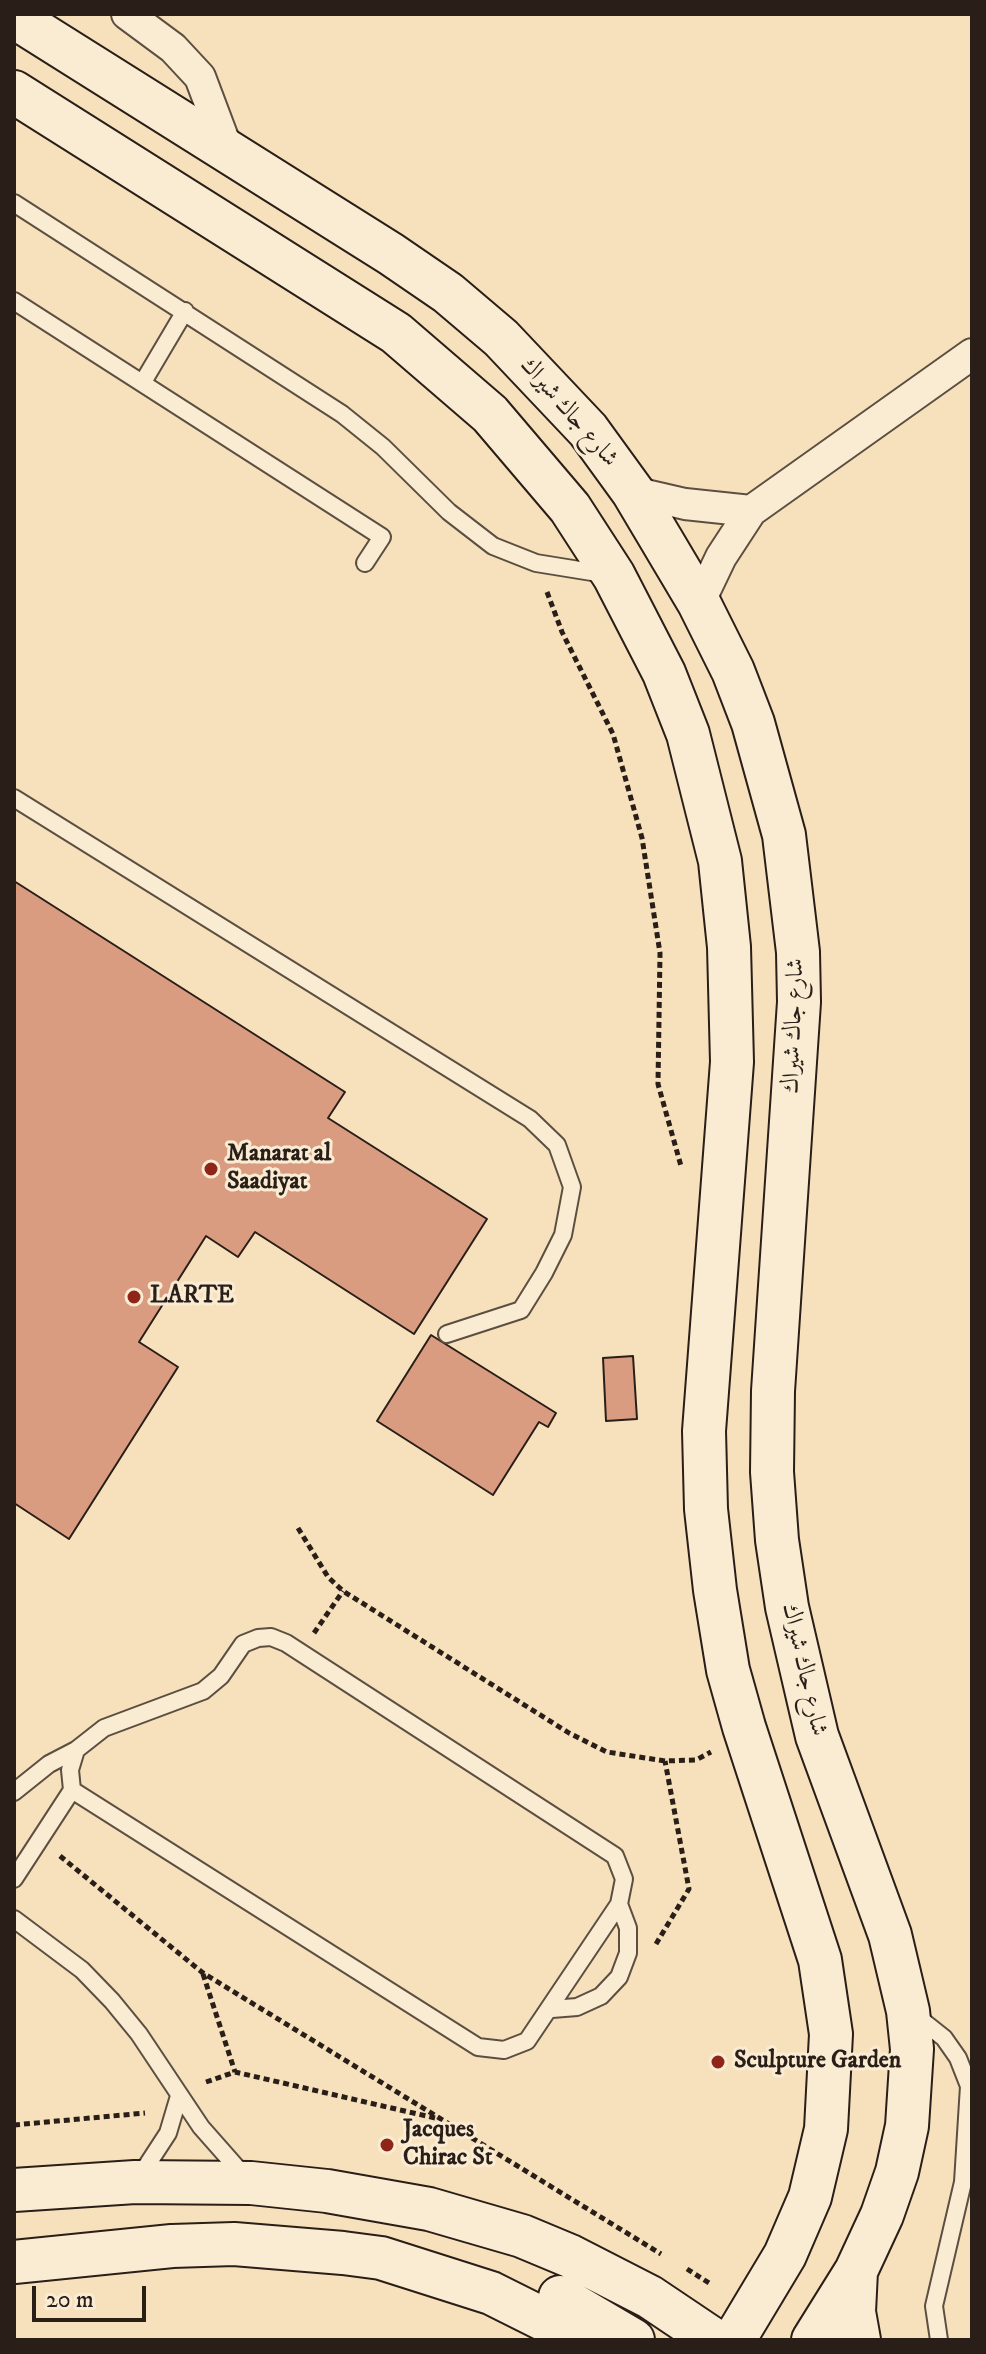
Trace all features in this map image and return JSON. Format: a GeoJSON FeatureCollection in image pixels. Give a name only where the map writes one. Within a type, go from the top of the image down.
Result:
{"type":"FeatureCollection","features":[{"type":"Feature","properties":{"kind":"street"},"geometry":{"type":"LineString","coordinates":[[127,14],[173,48],[200,77],[229,154]]}},
{"type":"Feature","properties":{"kind":"street","name":"شارع جاك شيراك"},"geometry":{"type":"LineString","coordinates":[[14,17],[391,254],[491,329],[569,408],[633,492],[699,603],[733,671],[753,723],[784,835],[793,893],[799,1002],[773,1391],[772,1472],[787,1607],[817,1736],[890,1935],[908,2011],[911,2087],[897,2172],[882,2215],[856,2271],[813,2340]]}},
{"type":"Feature","properties":{"kind":"street"},"geometry":{"type":"LineString","coordinates":[[14,92],[396,333],[445,372],[532,460],[570,508],[614,576],[664,673],[688,734],[720,861],[729,947],[732,1062],[708,1353],[706,1509],[728,1670],[820,1960],[831,2034],[826,2129],[797,2230],[734,2340]]}},
{"type":"Feature","properties":{"kind":"street"},"geometry":{"type":"LineString","coordinates":[[699,603],[721,557],[751,511],[972,354]]}},
{"type":"Feature","properties":{"kind":"street"},"geometry":{"type":"LineString","coordinates":[[633,492],[685,504],[751,511]]}},
{"type":"Feature","properties":{"kind":"street"},"geometry":{"type":"LineString","coordinates":[[764,2340],[803,2275],[825,2227],[852,2137],[857,2096],[858,2028],[851,1980],[833,1941],[805,1908]]}},
{"type":"Feature","properties":{"kind":"street"},"geometry":{"type":"LineString","coordinates":[[14,2190],[135,2182],[251,2183],[385,2200],[522,2236],[617,2279],[714,2340]]}},
{"type":"Feature","properties":{"kind":"street"},"geometry":{"type":"LineString","coordinates":[[14,2262],[172,2246],[234,2244],[381,2258],[491,2293],[585,2340]]}},
{"type":"Feature","properties":{"kind":"street"},"geometry":{"type":"LineString","coordinates":[[381,2258],[427,2250],[472,2258],[537,2285],[633,2340]]}},
{"type":"Feature","properties":{"kind":"street"},"geometry":{"type":"LineString","coordinates":[[856,2271],[854,2312],[859,2340]]}},
{"type":"Feature","properties":{"kind":"lane"},"geometry":{"type":"LineString","coordinates":[[14,203],[342,414],[383,447],[449,512],[493,546],[536,563],[614,576]]}},
{"type":"Feature","properties":{"kind":"lane"},"geometry":{"type":"LineString","coordinates":[[14,301],[382,537],[365,563]]}},
{"type":"Feature","properties":{"kind":"lane"},"geometry":{"type":"LineString","coordinates":[[143,382],[185,311]]}},
{"type":"Feature","properties":{"kind":"lane"},"geometry":{"type":"LineString","coordinates":[[14,798],[530,1119],[557,1145],[572,1187],[563,1235],[544,1273],[521,1310],[447,1334]]}},
{"type":"Feature","properties":{"kind":"lane"},"geometry":{"type":"LineString","coordinates":[[14,1792],[49,1764],[76,1750],[104,1728],[203,1691],[221,1676],[243,1644],[271,1637],[300,1652],[605,1847],[622,1867],[624,1879],[619,1904],[552,2009],[527,2041],[504,2050],[478,2047],[72,1790]]}},
{"type":"Feature","properties":{"kind":"lane"},"geometry":{"type":"LineString","coordinates":[[14,1879],[72,1790],[70,1770],[76,1750]]}},
{"type":"Feature","properties":{"kind":"lane"},"geometry":{"type":"LineString","coordinates":[[552,2009],[577,2007],[601,1996],[619,1977],[628,1953],[628,1928],[619,1904]]}},
{"type":"Feature","properties":{"kind":"lane"},"geometry":{"type":"LineString","coordinates":[[14,1919],[82,1970],[112,2001],[139,2034],[179,2096],[251,2183]]}},
{"type":"Feature","properties":{"kind":"lane"},"geometry":{"type":"LineString","coordinates":[[908,2011],[944,2038],[969,2086],[963,2182],[934,2306],[939,2340]]}},
{"type":"Feature","properties":{"kind":"lane"},"geometry":{"type":"LineString","coordinates":[[135,2182],[159,2151],[179,2096]]}},
{"type":"Feature","properties":{"kind":"path"},"geometry":{"type":"LineString","coordinates":[[298,1528],[328,1577],[343,1591],[569,1733],[607,1752],[665,1761],[696,1760],[720,1747]]}},
{"type":"Feature","properties":{"kind":"path"},"geometry":{"type":"LineString","coordinates":[[300,1652],[343,1591]]}},
{"type":"Feature","properties":{"kind":"path"},"geometry":{"type":"LineString","coordinates":[[39,1839],[203,1973],[669,2258]]}},
{"type":"Feature","properties":{"kind":"path"},"geometry":{"type":"LineString","coordinates":[[203,1973],[235,2072]]}},
{"type":"Feature","properties":{"kind":"path"},"geometry":{"type":"LineString","coordinates":[[206,2082],[235,2072],[440,2120]]}},
{"type":"Feature","properties":{"kind":"path"},"geometry":{"type":"LineString","coordinates":[[14,2125],[136,2116],[157,2109]]}},
{"type":"Feature","properties":{"kind":"path"},"geometry":{"type":"LineString","coordinates":[[682,2266],[709,2283]]}},
{"type":"Feature","properties":{"kind":"building","name":"Manarat al Saadiyat"},"geometry":{"type":"Polygon","coordinates":[[[14,881],[345,1092],[328,1118],[487,1219],[414,1334],[255,1232],[238,1257],[206,1236],[139,1342],[178,1367],[69,1539],[14,1503],[14,881]]]}},
{"type":"Feature","properties":{"kind":"building"},"geometry":{"type":"Polygon","coordinates":[[[431,1335],[556,1413],[548,1427],[539,1422],[493,1495],[377,1421],[431,1335]]]}},
{"type":"Feature","properties":{"kind":"building"},"geometry":{"type":"Polygon","coordinates":[[[633,1356],[637,1419],[606,1421],[603,1358],[633,1356]]]}},
{"type":"Feature","properties":{"kind":"place","name":"Manarat al Saadiyat"},"geometry":{"type":"Point","coordinates":[211,1169]}},
{"type":"Feature","properties":{"kind":"place","name":"LARTE"},"geometry":{"type":"Point","coordinates":[134,1297]}},
{"type":"Feature","properties":{"kind":"place","name":"Sculpture Garden"},"geometry":{"type":"Point","coordinates":[718,2062]}},
{"type":"Feature","properties":{"kind":"place","name":"Jacques Chirac St"},"geometry":{"type":"Point","coordinates":[387,2145]}}]}
